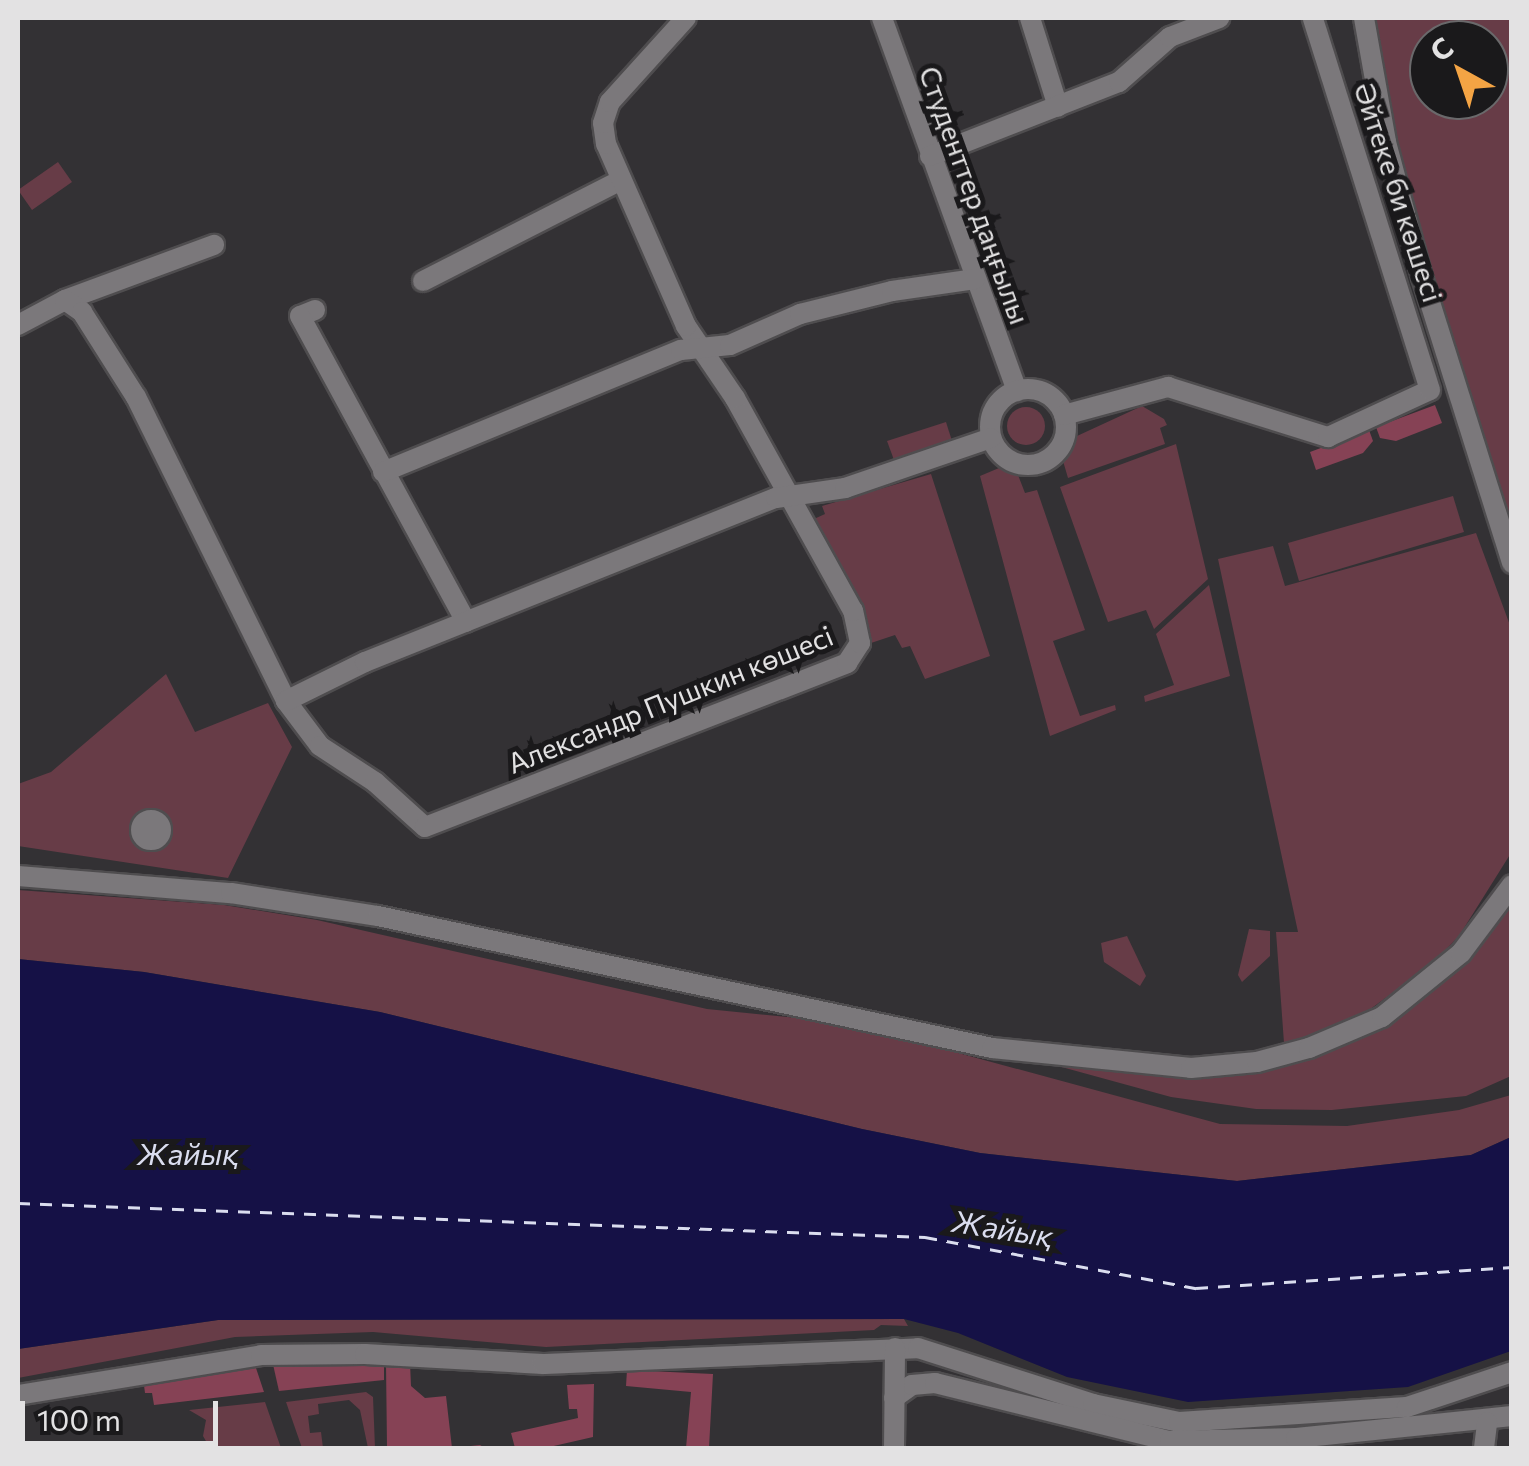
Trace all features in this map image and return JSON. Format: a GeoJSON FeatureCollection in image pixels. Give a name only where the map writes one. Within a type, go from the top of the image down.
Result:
{"type":"FeatureCollection","features":[{"type":"Feature","properties":{"kind":"street"},"geometry":{"type":"LineString","coordinates":[[686,18],[610,102],[603,124],[621,180],[698,347],[735,398],[788,498]]}},
{"type":"Feature","properties":{"kind":"street","name":"Студенттер даңғылы"},"geometry":{"type":"LineString","coordinates":[[882,18],[1017,391]]}},
{"type":"Feature","properties":{"kind":"street"},"geometry":{"type":"LineString","coordinates":[[1030,18],[1058,106]]}},
{"type":"Feature","properties":{"kind":"street"},"geometry":{"type":"LineString","coordinates":[[930,156],[1120,82],[1170,37],[1219,18]]}},
{"type":"Feature","properties":{"kind":"street","name":"Әйтеке би көшесі"},"geometry":{"type":"LineString","coordinates":[[1064,415],[1168,387],[1328,438],[1425,396],[1432,383],[1314,18]]}},
{"type":"Feature","properties":{"kind":"street"},"geometry":{"type":"LineString","coordinates":[[1364,18],[1386,142],[1416,258],[1512,563]]}},
{"type":"Feature","properties":{"kind":"street"},"geometry":{"type":"LineString","coordinates":[[424,281],[621,180]]}},
{"type":"Feature","properties":{"kind":"street"},"geometry":{"type":"LineString","coordinates":[[18,325],[65,300],[214,245]]}},
{"type":"Feature","properties":{"kind":"street"},"geometry":{"type":"LineString","coordinates":[[384,472],[666,355],[730,345],[800,314],[892,291],[975,279]]}},
{"type":"Feature","properties":{"kind":"street"},"geometry":{"type":"LineString","coordinates":[[65,300],[82,312],[136,397],[286,701],[366,662],[788,498],[845,488],[992,438]]}},
{"type":"Feature","properties":{"kind":"street"},"geometry":{"type":"LineString","coordinates":[[315,310],[300,316],[466,622]]}},
{"type":"Feature","properties":{"kind":"street"},"geometry":{"type":"LineString","coordinates":[[1017,391],[1045,393],[1064,415],[1064,441],[1048,460],[1035,464],[1010,461],[992,438],[991,418],[997,406],[1017,391]]}},
{"type":"Feature","properties":{"kind":"street","name":"Александр Пушкин көшесі"},"geometry":{"type":"LineString","coordinates":[[286,701],[320,746],[375,782],[400,810],[425,827],[846,663],[860,643],[860,627],[788,498]]}},
{"type":"Feature","properties":{"kind":"street"},"geometry":{"type":"LineString","coordinates":[[18,876],[231,893],[378,916],[992,1048],[1191,1068],[1257,1062],[1309,1048],[1382,1017],[1461,953],[1512,885]]}},
{"type":"Feature","properties":{"kind":"street"},"geometry":{"type":"LineString","coordinates":[[894,1448],[895,1348]]}},
{"type":"Feature","properties":{"kind":"street"},"geometry":{"type":"LineString","coordinates":[[18,1395],[261,1356],[365,1354],[543,1364],[918,1348],[1093,1404],[1179,1422],[1407,1407],[1512,1372]]}},
{"type":"Feature","properties":{"kind":"street"},"geometry":{"type":"LineString","coordinates":[[894,1398],[912,1385],[936,1382],[1170,1441],[1296,1438],[1487,1422],[1512,1416]]}},
{"type":"Feature","properties":{"kind":"street"},"geometry":{"type":"LineString","coordinates":[[1484,1448],[1487,1422]]}},
{"type":"Feature","properties":{"kind":"shaded area"},"geometry":{"type":"Polygon","coordinates":[[[1364,18],[1511,18],[1511,563],[1451,377],[1364,18]]]}},
{"type":"Feature","properties":{"kind":"shaded area"},"geometry":{"type":"Polygon","coordinates":[[[58,162],[72,182],[32,210],[18,190],[58,162]]]}},
{"type":"Feature","properties":{"kind":"shaded area"},"geometry":{"type":"Polygon","coordinates":[[[1435,405],[1442,423],[1396,441],[1380,438],[1376,427],[1435,405]]]}},
{"type":"Feature","properties":{"kind":"shaded area"},"geometry":{"type":"Polygon","coordinates":[[[1142,406],[1164,419],[1167,425],[1160,428],[1165,444],[1068,478],[1063,461],[1077,436],[1142,406]]]}},
{"type":"Feature","properties":{"kind":"shaded area"},"geometry":{"type":"Polygon","coordinates":[[[1026,407],[1040,412],[1045,426],[1040,440],[1026,445],[1012,440],[1007,426],[1012,412],[1026,407]]]}},
{"type":"Feature","properties":{"kind":"shaded area"},"geometry":{"type":"Polygon","coordinates":[[[946,422],[952,441],[894,460],[887,441],[946,422]]]}},
{"type":"Feature","properties":{"kind":"shaded area"},"geometry":{"type":"Polygon","coordinates":[[[1369,430],[1373,441],[1363,453],[1316,470],[1310,452],[1369,430]]]}},
{"type":"Feature","properties":{"kind":"shaded area"},"geometry":{"type":"Polygon","coordinates":[[[1176,444],[1208,579],[1154,629],[1146,610],[1108,622],[1060,487],[1176,444]]]}},
{"type":"Feature","properties":{"kind":"shaded area"},"geometry":{"type":"Polygon","coordinates":[[[999,468],[1018,475],[1025,493],[1037,490],[1085,630],[1053,641],[1080,716],[1115,705],[1116,710],[1050,736],[980,476],[999,468]]]}},
{"type":"Feature","properties":{"kind":"shaded area"},"geometry":{"type":"Polygon","coordinates":[[[931,474],[990,656],[925,679],[910,646],[902,648],[895,635],[871,643],[814,519],[825,514],[822,506],[931,474]]]}},
{"type":"Feature","properties":{"kind":"shaded area"},"geometry":{"type":"Polygon","coordinates":[[[1453,496],[1464,532],[1299,581],[1288,543],[1453,496]]]}},
{"type":"Feature","properties":{"kind":"shaded area"},"geometry":{"type":"Polygon","coordinates":[[[1476,533],[1511,628],[1511,853],[1459,936],[1432,964],[1365,1013],[1326,1034],[1284,1043],[1276,932],[1298,932],[1218,559],[1273,546],[1285,586],[1476,533]]]}},
{"type":"Feature","properties":{"kind":"shaded area"},"geometry":{"type":"Polygon","coordinates":[[[1209,585],[1230,676],[1145,702],[1144,696],[1174,685],[1156,634],[1209,585]]]}},
{"type":"Feature","properties":{"kind":"shaded area"},"geometry":{"type":"Polygon","coordinates":[[[166,674],[195,732],[268,703],[292,747],[228,878],[18,846],[18,784],[51,772],[166,674]]]}},
{"type":"Feature","properties":{"kind":"shaded area"},"geometry":{"type":"Polygon","coordinates":[[[1511,885],[1511,1076],[1466,1096],[1332,1110],[1256,1109],[1171,1097],[992,1048],[1257,1062],[1415,993],[1511,885]]]}},
{"type":"Feature","properties":{"kind":"shaded area"},"geometry":{"type":"Polygon","coordinates":[[[18,890],[224,905],[317,920],[707,1009],[848,1023],[1220,1124],[1347,1126],[1459,1110],[1511,1095],[1511,1137],[1471,1155],[1237,1181],[980,1153],[862,1129],[380,1012],[144,972],[18,959],[18,890]]]}},
{"type":"Feature","properties":{"kind":"shaded area"},"geometry":{"type":"Polygon","coordinates":[[[1249,929],[1270,931],[1270,956],[1242,982],[1238,975],[1249,929]]]}},
{"type":"Feature","properties":{"kind":"shaded area"},"geometry":{"type":"Polygon","coordinates":[[[1127,936],[1146,976],[1140,986],[1104,962],[1101,943],[1127,936]]]}},
{"type":"Feature","properties":{"kind":"shaded area"},"geometry":{"type":"Polygon","coordinates":[[[904,1319],[908,1326],[881,1325],[874,1330],[546,1347],[373,1332],[235,1337],[18,1378],[18,1349],[218,1320],[904,1319]]]}},
{"type":"Feature","properties":{"kind":"shaded area"},"geometry":{"type":"Polygon","coordinates":[[[384,1359],[384,1380],[279,1391],[272,1360],[384,1359]]]}},
{"type":"Feature","properties":{"kind":"shaded area"},"geometry":{"type":"Polygon","coordinates":[[[254,1362],[264,1392],[154,1405],[152,1393],[145,1393],[143,1378],[254,1362]]]}},
{"type":"Feature","properties":{"kind":"shaded area"},"geometry":{"type":"Polygon","coordinates":[[[410,1363],[411,1386],[425,1398],[446,1396],[452,1448],[387,1448],[386,1364],[410,1363]]]}},
{"type":"Feature","properties":{"kind":"shaded area"},"geometry":{"type":"Polygon","coordinates":[[[627,1370],[713,1374],[709,1448],[686,1448],[691,1392],[626,1386],[627,1370]]]}},
{"type":"Feature","properties":{"kind":"shaded area"},"geometry":{"type":"Polygon","coordinates":[[[594,1384],[593,1437],[545,1448],[515,1448],[511,1433],[578,1418],[577,1409],[569,1409],[567,1385],[594,1384]]]}},
{"type":"Feature","properties":{"kind":"shaded area"},"geometry":{"type":"Polygon","coordinates":[[[366,1392],[373,1397],[375,1448],[368,1448],[360,1410],[349,1400],[318,1404],[319,1414],[308,1416],[310,1433],[321,1432],[323,1448],[302,1448],[286,1402],[366,1392]]]}},
{"type":"Feature","properties":{"kind":"shaded area"},"geometry":{"type":"Polygon","coordinates":[[[265,1402],[281,1448],[210,1448],[203,1436],[206,1420],[189,1410],[265,1402]]]}},
{"type":"Feature","properties":{"kind":"water","name":"Жайық"},"geometry":{"type":"Polygon","coordinates":[[[18,959],[144,972],[380,1012],[862,1129],[980,1153],[1237,1181],[1471,1155],[1511,1137],[1511,1351],[1408,1387],[1188,1402],[1067,1377],[958,1333],[904,1319],[218,1320],[18,1349],[18,959]]]}},
{"type":"Feature","properties":{"kind":"ferry route"},"geometry":{"type":"LineString","coordinates":[[18,1203],[925,1237],[1196,1288],[1512,1267]]}}]}
